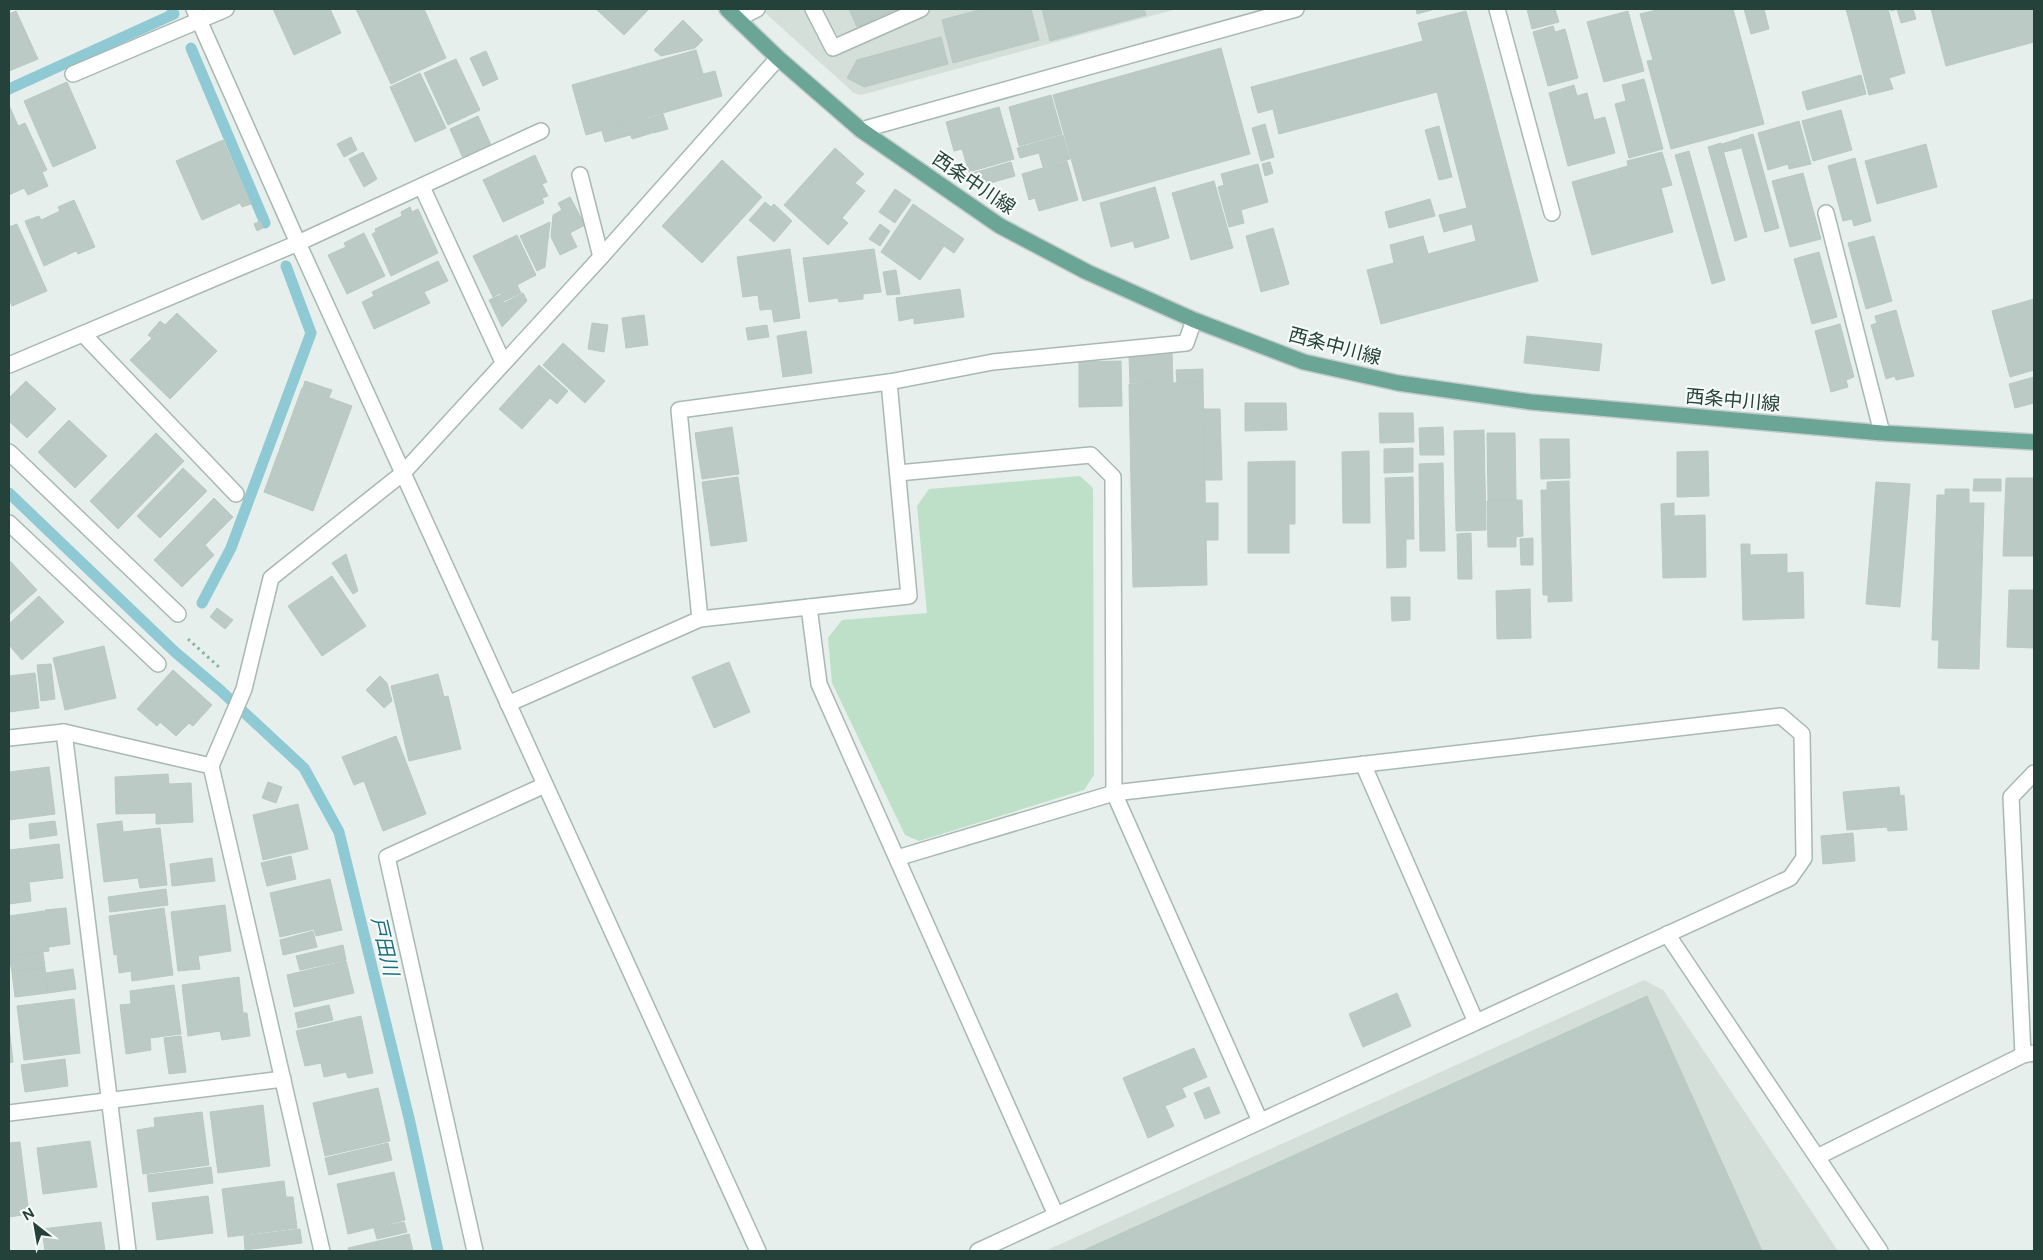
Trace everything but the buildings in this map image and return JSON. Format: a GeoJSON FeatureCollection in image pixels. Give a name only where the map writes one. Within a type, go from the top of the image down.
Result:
{"type":"FeatureCollection","features":[{"type":"Feature","properties":{"kind":"main road","name":"西条中川線"},"geometry":{"type":"LineString","coordinates":[[732,14],[778,58],[861,130],[1000,226],[1087,272],[1194,320],[1304,362],[1398,383],[1531,402],[1882,433],[2034,442]]}},
{"type":"Feature","properties":{"kind":"street"},"geometry":{"type":"LineString","coordinates":[[72,74],[196,15],[226,9]]}},
{"type":"Feature","properties":{"kind":"street"},"geometry":{"type":"LineString","coordinates":[[732,14],[756,9]]}},
{"type":"Feature","properties":{"kind":"street"},"geometry":{"type":"LineString","coordinates":[[813,9],[833,48],[921,9]]}},
{"type":"Feature","properties":{"kind":"street"},"geometry":{"type":"LineString","coordinates":[[861,130],[1296,9]]}},
{"type":"Feature","properties":{"kind":"street"},"geometry":{"type":"LineString","coordinates":[[1497,9],[1552,212]]}},
{"type":"Feature","properties":{"kind":"street"},"geometry":{"type":"LineString","coordinates":[[196,15],[298,243],[758,1251]]}},
{"type":"Feature","properties":{"kind":"street"},"geometry":{"type":"LineString","coordinates":[[322,1251],[211,766],[244,689],[271,578],[403,473],[503,362],[601,258],[778,58]]}},
{"type":"Feature","properties":{"kind":"street"},"geometry":{"type":"LineString","coordinates":[[9,365],[298,243],[542,132]]}},
{"type":"Feature","properties":{"kind":"street"},"geometry":{"type":"LineString","coordinates":[[580,176],[601,258]]}},
{"type":"Feature","properties":{"kind":"street"},"geometry":{"type":"LineString","coordinates":[[422,187],[503,362]]}},
{"type":"Feature","properties":{"kind":"street"},"geometry":{"type":"LineString","coordinates":[[1826,213],[1882,433]]}},
{"type":"Feature","properties":{"kind":"street"},"geometry":{"type":"LineString","coordinates":[[700,618],[680,410],[889,382],[993,362],[1186,343],[1194,320]]}},
{"type":"Feature","properties":{"kind":"street"},"geometry":{"type":"LineString","coordinates":[[83,334],[236,494]]}},
{"type":"Feature","properties":{"kind":"street"},"geometry":{"type":"LineString","coordinates":[[508,704],[700,618],[909,596],[889,382]]}},
{"type":"Feature","properties":{"kind":"street"},"geometry":{"type":"LineString","coordinates":[[9,452],[178,614]]}},
{"type":"Feature","properties":{"kind":"street"},"geometry":{"type":"LineString","coordinates":[[898,473],[1091,456],[1113,477],[1114,793],[1260,1121]]}},
{"type":"Feature","properties":{"kind":"street"},"geometry":{"type":"LineString","coordinates":[[9,523],[158,664]]}},
{"type":"Feature","properties":{"kind":"street"},"geometry":{"type":"LineString","coordinates":[[809,607],[819,684],[1056,1215]]}},
{"type":"Feature","properties":{"kind":"street"},"geometry":{"type":"LineString","coordinates":[[897,858],[1114,793],[1781,716],[1802,734],[1804,858],[1790,878],[978,1251]]}},
{"type":"Feature","properties":{"kind":"street"},"geometry":{"type":"LineString","coordinates":[[9,738],[64,732],[211,766]]}},
{"type":"Feature","properties":{"kind":"street"},"geometry":{"type":"LineString","coordinates":[[64,732],[128,1251]]}},
{"type":"Feature","properties":{"kind":"street"},"geometry":{"type":"LineString","coordinates":[[1363,764],[1476,1022]]}},
{"type":"Feature","properties":{"kind":"street"},"geometry":{"type":"LineString","coordinates":[[1817,1157],[2029,1054],[2011,796],[2034,773]]}},
{"type":"Feature","properties":{"kind":"street"},"geometry":{"type":"LineString","coordinates":[[475,1251],[386,857],[545,786]]}},
{"type":"Feature","properties":{"kind":"street"},"geometry":{"type":"LineString","coordinates":[[1667,934],[1880,1251]]}},
{"type":"Feature","properties":{"kind":"street"},"geometry":{"type":"LineString","coordinates":[[9,1113],[283,1079]]}},
{"type":"Feature","properties":{"kind":"path"},"geometry":{"type":"LineString","coordinates":[[178,614],[182,633],[244,689]]}},
{"type":"Feature","properties":{"kind":"shaded area"},"geometry":{"type":"Polygon","coordinates":[[[761,9],[1177,9],[861,95],[854,93],[761,9]]]}},
{"type":"Feature","properties":{"kind":"shaded area"},"geometry":{"type":"Polygon","coordinates":[[[1644,980],[1663,990],[1838,1251],[1045,1251],[1644,980]]]}},
{"type":"Feature","properties":{"kind":"green space"},"geometry":{"type":"Polygon","coordinates":[[[1080,476],[1093,488],[1094,775],[1084,790],[919,841],[905,835],[832,683],[828,638],[842,620],[927,613],[917,506],[929,489],[1080,476]]]}},
{"type":"Feature","properties":{"kind":"waterway"},"geometry":{"type":"LineString","coordinates":[[9,89],[174,14],[172,9]]}},
{"type":"Feature","properties":{"kind":"waterway"},"geometry":{"type":"LineString","coordinates":[[191,48],[265,223]]}},
{"type":"Feature","properties":{"kind":"waterway"},"geometry":{"type":"LineString","coordinates":[[202,603],[231,548],[311,333],[286,266]]}},
{"type":"Feature","properties":{"kind":"waterway","name":"戸田川"},"geometry":{"type":"LineString","coordinates":[[9,493],[175,652],[220,690],[304,768],[339,832],[409,1118],[438,1251]]}}]}
